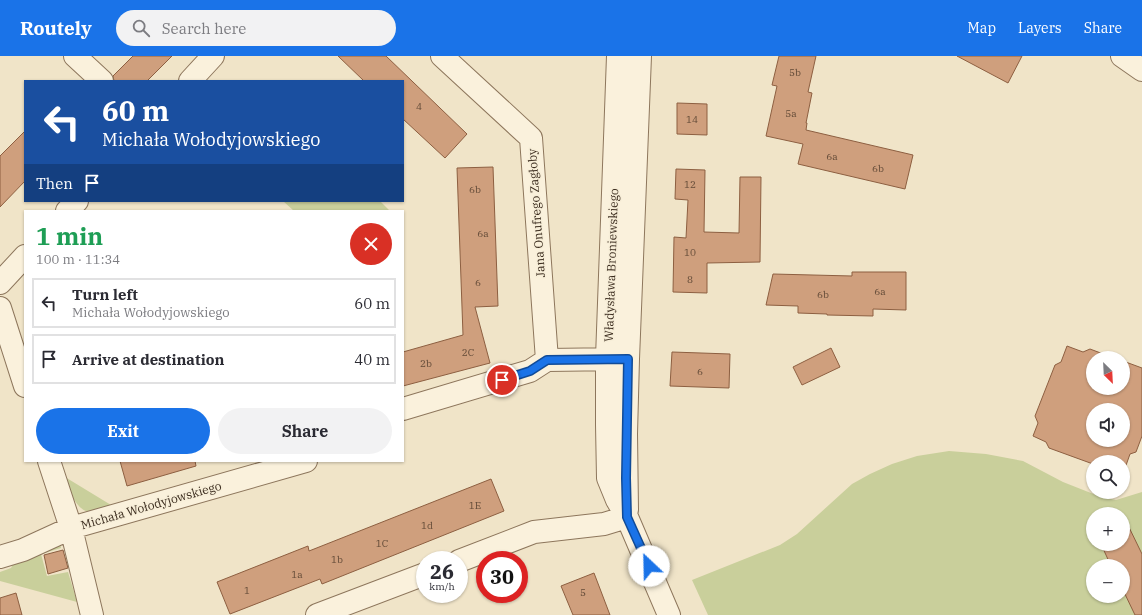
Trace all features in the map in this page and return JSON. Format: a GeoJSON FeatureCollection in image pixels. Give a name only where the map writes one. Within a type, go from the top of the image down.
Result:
{"type":"FeatureCollection","features":[{"type":"Feature","properties":{"kind":"street"},"geometry":{"type":"LineString","coordinates":[[75,56],[101,80]]}},
{"type":"Feature","properties":{"kind":"street"},"geometry":{"type":"LineString","coordinates":[[191,80],[213,56]]}},
{"type":"Feature","properties":{"kind":"street","name":"Jana Onufrego Zagłoby"},"geometry":{"type":"LineString","coordinates":[[442,56],[530,138],[547,360]]}},
{"type":"Feature","properties":{"kind":"street","name":"Władysława Broniewskiego"},"geometry":{"type":"LineString","coordinates":[[618,56],[618,359],[626,471],[627,517],[668,615]]}},
{"type":"Feature","properties":{"kind":"street","name":"Władysława Broniewskiego"},"geometry":{"type":"LineString","coordinates":[[618,359],[640,56]]}},
{"type":"Feature","properties":{"kind":"street"},"geometry":{"type":"LineString","coordinates":[[1122,56],[1142,70]]}},
{"type":"Feature","properties":{"kind":"street"},"geometry":{"type":"LineString","coordinates":[[69,210],[76,202]]}},
{"type":"Feature","properties":{"kind":"street"},"geometry":{"type":"LineString","coordinates":[[0,283],[24,257]]}},
{"type":"Feature","properties":{"kind":"street"},"geometry":{"type":"LineString","coordinates":[[0,308],[24,383]]}},
{"type":"Feature","properties":{"kind":"street"},"geometry":{"type":"LineString","coordinates":[[404,409],[530,371],[547,360],[618,359]]}},
{"type":"Feature","properties":{"kind":"street"},"geometry":{"type":"LineString","coordinates":[[49,462],[71,528],[92,615]]}},
{"type":"Feature","properties":{"kind":"street","name":"Michała Wołodyjowskiego"},"geometry":{"type":"LineString","coordinates":[[0,557],[23,550],[71,528],[302,462]]}},
{"type":"Feature","properties":{"kind":"street"},"geometry":{"type":"LineString","coordinates":[[468,558],[534,532],[604,524],[627,517]]}},
{"type":"Feature","properties":{"kind":"street"},"geometry":{"type":"LineString","coordinates":[[317,615],[416,577]]}},
{"type":"Feature","properties":{"kind":"green space"},"geometry":{"type":"Polygon","coordinates":[[[284,202],[381,202],[389,210],[293,210],[284,202]]]}},
{"type":"Feature","properties":{"kind":"green space"},"geometry":{"type":"Polygon","coordinates":[[[949,451],[986,454],[1023,461],[1063,482],[1086,491],[1086,499],[1130,499],[1130,496],[1142,492],[1142,615],[708,615],[692,580],[780,545],[797,534],[852,484],[892,464],[917,456],[949,451]]]}},
{"type":"Feature","properties":{"kind":"green space"},"geometry":{"type":"Polygon","coordinates":[[[65,477],[111,505],[95,512],[87,512],[82,509],[74,500],[68,488],[65,477]]]}},
{"type":"Feature","properties":{"kind":"green space"},"geometry":{"type":"Polygon","coordinates":[[[60,543],[61,548],[41,554],[47,576],[68,572],[77,602],[0,581],[0,572],[11,568],[13,564],[60,543]]]}},
{"type":"Feature","properties":{"kind":"building"},"geometry":{"type":"Polygon","coordinates":[[[133,56],[172,56],[148,80],[114,80],[113,76],[133,56]]]}},
{"type":"Feature","properties":{"kind":"building"},"geometry":{"type":"Polygon","coordinates":[[[338,56],[386,56],[467,134],[445,158],[404,120],[404,80],[363,80],[338,56]]]}},
{"type":"Feature","properties":{"kind":"building"},"geometry":{"type":"Polygon","coordinates":[[[779,56],[816,56],[808,92],[812,93],[806,130],[913,155],[905,189],[798,164],[803,144],[766,136],[777,86],[772,85],[779,56]]]}},
{"type":"Feature","properties":{"kind":"building"},"geometry":{"type":"Polygon","coordinates":[[[957,56],[1022,56],[1008,83],[957,56]]]}},
{"type":"Feature","properties":{"kind":"building"},"geometry":{"type":"Polygon","coordinates":[[[677,103],[707,104],[707,135],[677,134],[677,103]]]}},
{"type":"Feature","properties":{"kind":"building"},"geometry":{"type":"Polygon","coordinates":[[[24,132],[24,182],[0,207],[0,156],[24,132]]]}},
{"type":"Feature","properties":{"kind":"building"},"geometry":{"type":"Polygon","coordinates":[[[493,167],[498,306],[475,307],[490,363],[404,386],[404,352],[463,335],[457,168],[493,167]]]}},
{"type":"Feature","properties":{"kind":"building"},"geometry":{"type":"Polygon","coordinates":[[[676,169],[705,170],[704,232],[739,233],[740,177],[761,177],[760,262],[707,263],[707,293],[673,292],[674,237],[686,238],[688,200],[675,199],[676,169]]]}},
{"type":"Feature","properties":{"kind":"building"},"geometry":{"type":"Polygon","coordinates":[[[852,272],[906,272],[906,310],[873,309],[873,316],[827,315],[798,313],[798,306],[766,305],[773,274],[852,276],[852,272]]]}},
{"type":"Feature","properties":{"kind":"building"},"geometry":{"type":"Polygon","coordinates":[[[1067,346],[1083,352],[1090,349],[1095,351],[1086,351],[1086,395],[1130,395],[1130,364],[1142,368],[1142,436],[1136,452],[1130,455],[1086,455],[1086,461],[1049,448],[1046,442],[1033,436],[1038,423],[1035,416],[1055,365],[1061,362],[1067,346]]]}},
{"type":"Feature","properties":{"kind":"building"},"geometry":{"type":"Polygon","coordinates":[[[831,348],[840,367],[802,385],[793,367],[831,348]]]}},
{"type":"Feature","properties":{"kind":"building"},"geometry":{"type":"Polygon","coordinates":[[[672,352],[730,354],[729,388],[670,386],[672,352]]]}},
{"type":"Feature","properties":{"kind":"building"},"geometry":{"type":"Polygon","coordinates":[[[120,462],[195,462],[196,466],[127,486],[120,462]]]}},
{"type":"Feature","properties":{"kind":"building"},"geometry":{"type":"Polygon","coordinates":[[[491,479],[504,511],[322,584],[320,579],[230,614],[217,582],[308,546],[309,551],[491,479]]]}},
{"type":"Feature","properties":{"kind":"building"},"geometry":{"type":"Polygon","coordinates":[[[1130,529],[1142,554],[1142,615],[1135,615],[1129,603],[1130,559],[1108,559],[1104,551],[1130,551],[1130,529]]]}},
{"type":"Feature","properties":{"kind":"building"},"geometry":{"type":"Polygon","coordinates":[[[63,550],[68,568],[48,574],[44,555],[63,550]]]}},
{"type":"Feature","properties":{"kind":"building"},"geometry":{"type":"Polygon","coordinates":[[[594,573],[610,615],[573,615],[561,586],[594,573]]]}},
{"type":"Feature","properties":{"kind":"building"},"geometry":{"type":"Polygon","coordinates":[[[16,593],[22,615],[0,615],[0,598],[16,593]]]}},
{"type":"Feature","properties":{"kind":"route"},"geometry":{"type":"LineString","coordinates":[[502,380],[530,371],[547,360],[607,358],[628,359],[626,434],[627,517],[649,566]]}}]}
